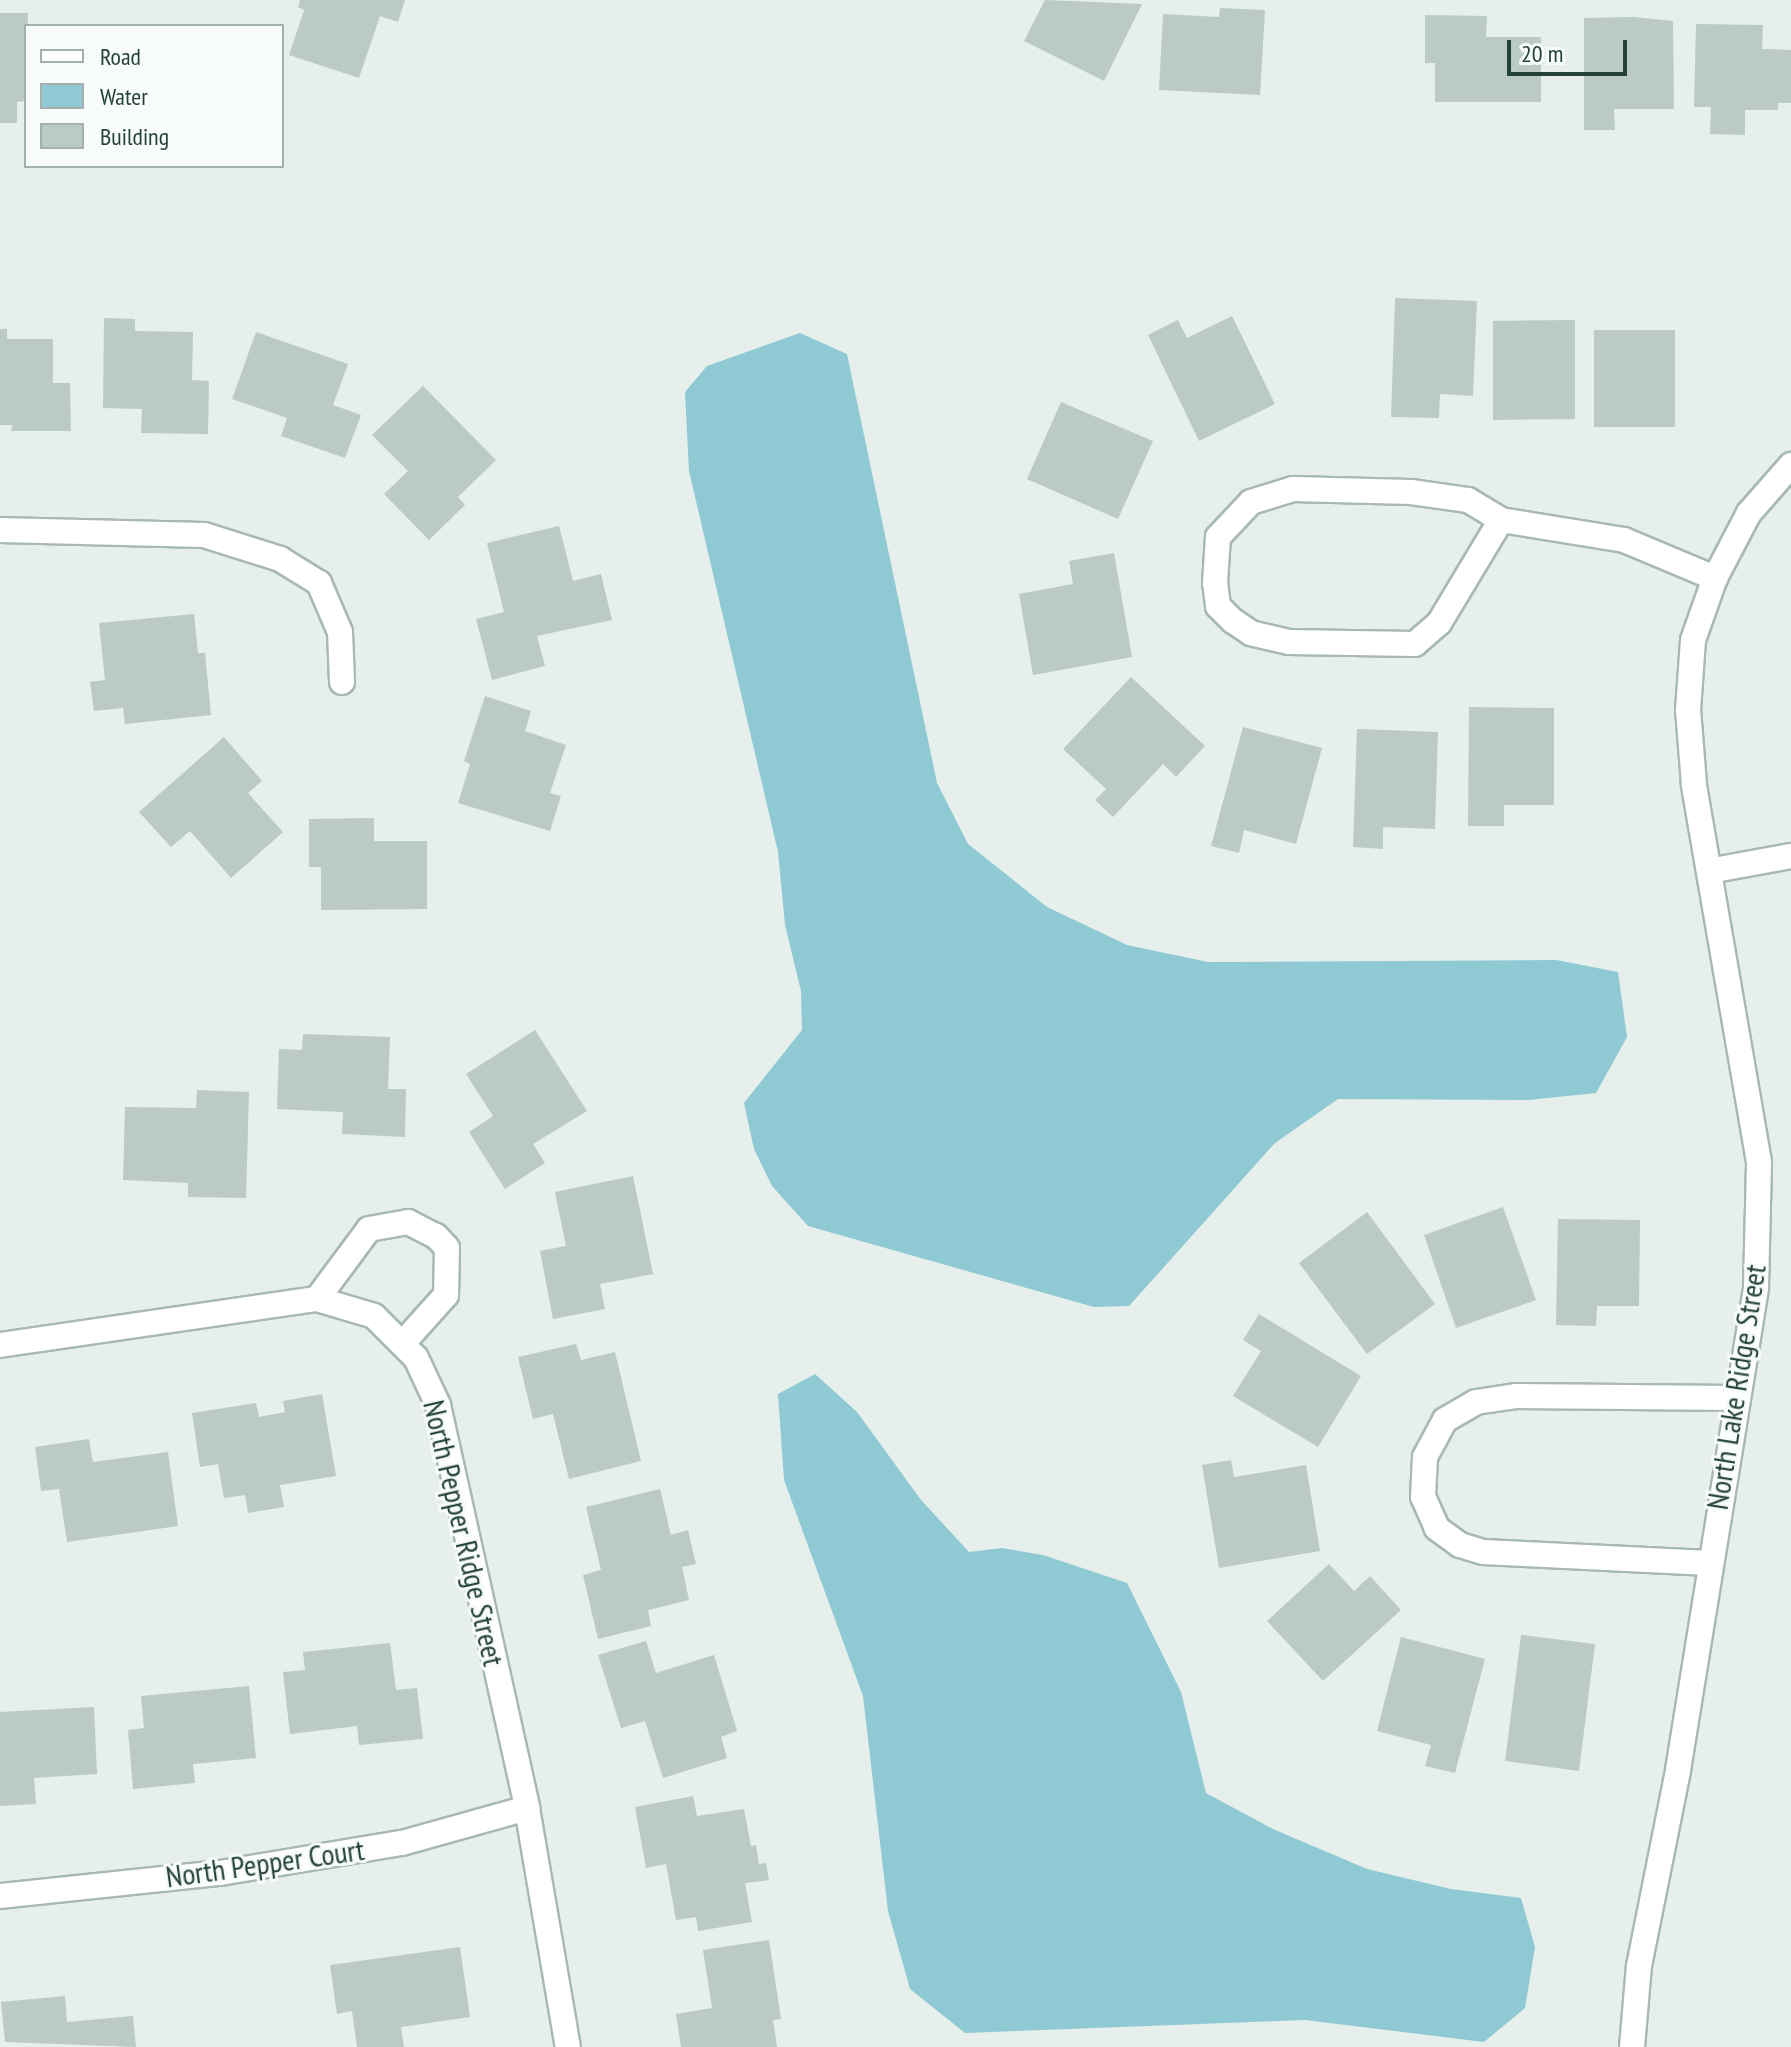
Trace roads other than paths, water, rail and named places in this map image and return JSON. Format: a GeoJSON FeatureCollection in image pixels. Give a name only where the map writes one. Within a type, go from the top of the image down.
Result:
{"type":"FeatureCollection","features":[{"type":"Feature","properties":{"kind":"street","name":"North Lake Ridge Street"},"geometry":{"type":"LineString","coordinates":[[1632,2047],[1639,1966],[1678,1770],[1734,1398],[1756,1287],[1759,1162],[1709,871],[1688,710],[1693,640],[1715,578],[1749,513],[1791,465]]}},
{"type":"Feature","properties":{"kind":"street"},"geometry":{"type":"LineString","coordinates":[[1501,520],[1439,623],[1415,644],[1289,642],[1251,633],[1218,606],[1218,537],[1251,502],[1293,489],[1411,492],[1468,500],[1501,520],[1624,540],[1715,578]]}},
{"type":"Feature","properties":{"kind":"street"},"geometry":{"type":"LineString","coordinates":[[0,530],[204,535],[280,559],[319,583],[340,632],[342,682]]}},
{"type":"Feature","properties":{"kind":"street"},"geometry":{"type":"LineString","coordinates":[[1709,871],[1791,856]]}},
{"type":"Feature","properties":{"kind":"street"},"geometry":{"type":"LineString","coordinates":[[317,1299],[369,1229],[408,1222],[436,1236],[447,1248],[446,1295],[403,1343]]}},
{"type":"Feature","properties":{"kind":"street","name":"North Pepper Ridge Street"},"geometry":{"type":"LineString","coordinates":[[0,1345],[317,1299],[374,1316],[403,1343],[438,1405],[527,1808],[568,2047]]}},
{"type":"Feature","properties":{"kind":"street"},"geometry":{"type":"LineString","coordinates":[[1709,1563],[1483,1552],[1460,1545],[1437,1528],[1423,1497],[1425,1457],[1445,1420],[1476,1402],[1516,1396],[1734,1398]]}},
{"type":"Feature","properties":{"kind":"street","name":"North Pepper Court"},"geometry":{"type":"LineString","coordinates":[[0,1896],[220,1873],[402,1843],[527,1808]]}},
{"type":"Feature","properties":{"kind":"water"},"geometry":{"type":"Polygon","coordinates":[[[800,333],[847,354],[937,783],[968,844],[1047,907],[1127,945],[1208,962],[1556,960],[1618,972],[1627,1037],[1596,1093],[1528,1100],[1338,1099],[1275,1143],[1129,1306],[1094,1307],[808,1226],[772,1186],[754,1149],[744,1103],[802,1030],[801,991],[785,925],[778,852],[689,471],[685,392],[707,366],[800,333]]]}},
{"type":"Feature","properties":{"kind":"water"},"geometry":{"type":"Polygon","coordinates":[[[815,1374],[857,1412],[921,1500],[969,1552],[1002,1548],[1043,1555],[1127,1583],[1181,1692],[1206,1793],[1273,1829],[1367,1869],[1451,1889],[1521,1898],[1535,1947],[1525,2008],[1484,2042],[1305,2020],[965,2033],[910,1989],[888,1911],[863,1696],[784,1480],[778,1394],[815,1374]]]}}]}
